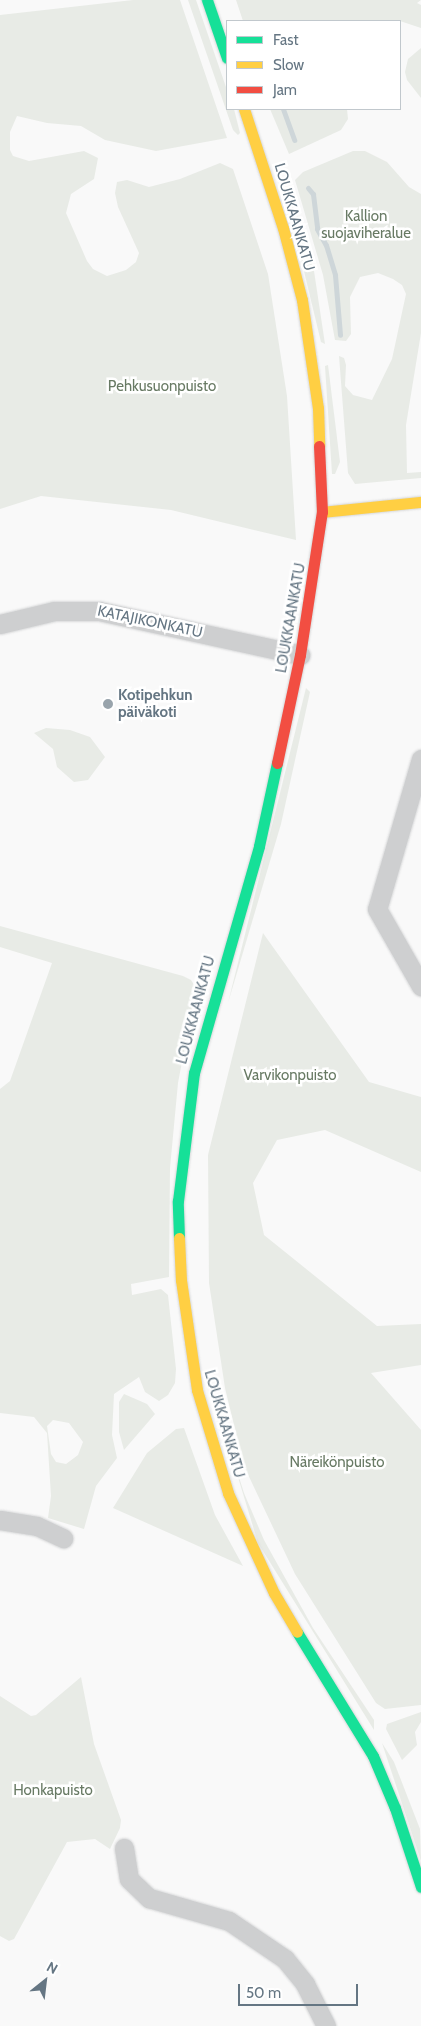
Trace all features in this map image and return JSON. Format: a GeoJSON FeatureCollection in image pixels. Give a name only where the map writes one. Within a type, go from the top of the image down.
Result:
{"type":"FeatureCollection","features":[{"type":"Feature","properties":{"kind":"street"},"geometry":{"type":"LineString","coordinates":[[208,0],[226,55]]}},
{"type":"Feature","properties":{"kind":"street","name":"LOUKKAANKATU"},"geometry":{"type":"LineString","coordinates":[[244,110],[280,219],[302,300],[318,408],[322,512],[300,655],[259,846],[194,1073],[178,1201],[181,1280],[197,1390],[228,1493],[274,1593],[370,1750],[395,1808],[421,1887]]}},
{"type":"Feature","properties":{"kind":"street"},"geometry":{"type":"LineString","coordinates":[[322,512],[421,502]]}},
{"type":"Feature","properties":{"kind":"street","name":"KATAJIKONKATU"},"geometry":{"type":"LineString","coordinates":[[0,624],[54,611],[99,611],[300,655]]}},
{"type":"Feature","properties":{"kind":"street"},"geometry":{"type":"LineString","coordinates":[[421,759],[377,909],[421,986]]}},
{"type":"Feature","properties":{"kind":"street"},"geometry":{"type":"LineString","coordinates":[[0,1520],[37,1526],[63,1538]]}},
{"type":"Feature","properties":{"kind":"street"},"geometry":{"type":"LineString","coordinates":[[124,1848],[128,1874],[143,1894],[163,1904],[229,1921],[285,1959],[305,1984],[326,2026]]}},
{"type":"Feature","properties":{"kind":"green space","name":"Pehkusuonpuisto"},"geometry":{"type":"Polygon","coordinates":[[[133,0],[180,0],[227,138],[156,151],[105,140],[81,126],[47,123],[17,116],[10,132],[10,150],[13,156],[29,161],[84,151],[98,158],[94,179],[71,194],[66,213],[87,261],[93,269],[107,276],[126,270],[136,262],[139,253],[118,207],[115,193],[117,182],[127,180],[149,187],[180,179],[220,163],[233,169],[268,274],[287,396],[296,540],[171,510],[41,496],[0,509],[0,15],[133,0]]]}},
{"type":"Feature","properties":{"kind":"green space"},"geometry":{"type":"Polygon","coordinates":[[[188,0],[196,0],[226,87],[226,110],[188,0]]]}},
{"type":"Feature","properties":{"kind":"green space"},"geometry":{"type":"Polygon","coordinates":[[[236,0],[421,0],[417,3],[421,5],[421,28],[401,20],[243,20],[236,0]]]}},
{"type":"Feature","properties":{"kind":"green space"},"geometry":{"type":"Polygon","coordinates":[[[421,48],[421,98],[407,80],[405,72],[408,59],[421,48]]]}},
{"type":"Feature","properties":{"kind":"green space"},"geometry":{"type":"Polygon","coordinates":[[[226,110],[234,110],[240,133],[238,135],[233,130],[226,110]]]}},
{"type":"Feature","properties":{"kind":"green space"},"geometry":{"type":"Polygon","coordinates":[[[270,110],[347,110],[348,119],[341,130],[289,154],[270,110]]]}},
{"type":"Feature","properties":{"kind":"green space","name":"Kallion suojaviheralue"},"geometry":{"type":"Polygon","coordinates":[[[353,151],[365,151],[387,162],[409,187],[421,194],[421,333],[406,425],[407,473],[421,472],[421,478],[355,484],[348,473],[339,356],[344,358],[346,365],[345,386],[353,395],[372,400],[392,359],[406,294],[402,285],[378,273],[360,277],[350,297],[351,334],[346,341],[335,340],[323,275],[295,180],[303,172],[353,151]]]}},
{"type":"Feature","properties":{"kind":"green space"},"geometry":{"type":"Polygon","coordinates":[[[285,192],[291,192],[314,271],[325,344],[321,342],[285,192]]]}},
{"type":"Feature","properties":{"kind":"green space"},"geometry":{"type":"Polygon","coordinates":[[[328,365],[340,462],[335,474],[332,474],[325,366],[328,365]]]}},
{"type":"Feature","properties":{"kind":"green space"},"geometry":{"type":"Polygon","coordinates":[[[306,688],[310,692],[281,824],[228,1003],[306,688]]]}},
{"type":"Feature","properties":{"kind":"green space"},"geometry":{"type":"Polygon","coordinates":[[[46,728],[70,730],[90,737],[105,757],[88,780],[74,782],[57,767],[53,749],[34,733],[46,728]]]}},
{"type":"Feature","properties":{"kind":"green space"},"geometry":{"type":"Polygon","coordinates":[[[0,926],[183,976],[191,980],[196,988],[178,1083],[170,1168],[169,1277],[131,1284],[132,1295],[161,1289],[168,1295],[176,1369],[175,1383],[168,1395],[159,1401],[145,1392],[139,1377],[114,1394],[112,1435],[117,1458],[96,1486],[84,1529],[48,1518],[51,1496],[47,1433],[34,1417],[0,1413],[0,1089],[10,1081],[52,963],[0,947],[0,926]],[[53,1420],[47,1426],[51,1454],[56,1462],[66,1464],[78,1455],[83,1442],[69,1423],[53,1420]]]}},
{"type":"Feature","properties":{"kind":"green space","name":"Näreikönpuisto"},"geometry":{"type":"Polygon","coordinates":[[[263,933],[369,1082],[421,1097],[421,1172],[325,1130],[277,1140],[253,1183],[264,1235],[377,1326],[421,1324],[421,1365],[371,1373],[421,1430],[421,1705],[385,1709],[376,1703],[295,1574],[244,1466],[225,1388],[209,1283],[208,1155],[263,933]]]}},
{"type":"Feature","properties":{"kind":"green space"},"geometry":{"type":"Polygon","coordinates":[[[124,1394],[147,1404],[155,1414],[124,1450],[119,1432],[119,1402],[124,1394]]]}},
{"type":"Feature","properties":{"kind":"green space"},"geometry":{"type":"Polygon","coordinates":[[[213,1395],[244,1493],[264,1540],[313,1628],[374,1720],[374,1730],[258,1543],[213,1395]]]}},
{"type":"Feature","properties":{"kind":"green space"},"geometry":{"type":"Polygon","coordinates":[[[184,1428],[215,1515],[243,1566],[113,1508],[147,1453],[176,1429],[184,1428]]]}},
{"type":"Feature","properties":{"kind":"green space","name":"Honkapuisto"},"geometry":{"type":"Polygon","coordinates":[[[81,1677],[94,1744],[121,1820],[120,1828],[110,1849],[95,1839],[67,1842],[14,1939],[9,1941],[0,1936],[0,1696],[31,1716],[36,1715],[81,1677]]]}},
{"type":"Feature","properties":{"kind":"green space"},"geometry":{"type":"Polygon","coordinates":[[[421,1712],[421,1722],[415,1732],[417,1745],[402,1760],[386,1729],[387,1724],[421,1712]]]}},
{"type":"Feature","properties":{"kind":"green space"},"geometry":{"type":"Polygon","coordinates":[[[382,1743],[394,1762],[420,1829],[421,1861],[382,1743]]]}},
{"type":"Feature","properties":{"kind":"waterway"},"geometry":{"type":"LineString","coordinates":[[283,110],[294,140]]}},
{"type":"Feature","properties":{"kind":"waterway"},"geometry":{"type":"LineString","coordinates":[[308,188],[313,194],[317,229],[326,245],[335,275],[340,335]]}},
{"type":"Feature","properties":{"kind":"traffic: fast"},"geometry":{"type":"LineString","coordinates":[[207,0],[226,55]]}},
{"type":"Feature","properties":{"kind":"traffic: fast"},"geometry":{"type":"LineString","coordinates":[[179,1238],[178,1201],[194,1073],[259,846],[277,763]]}},
{"type":"Feature","properties":{"kind":"traffic: fast"},"geometry":{"type":"LineString","coordinates":[[297,1632],[373,1756],[395,1808],[421,1887]]}},
{"type":"Feature","properties":{"kind":"traffic: slow"},"geometry":{"type":"LineString","coordinates":[[244,110],[283,228],[302,300],[318,408],[319,446]]}},
{"type":"Feature","properties":{"kind":"traffic: slow"},"geometry":{"type":"LineString","coordinates":[[322,512],[421,502]]}},
{"type":"Feature","properties":{"kind":"traffic: slow"},"geometry":{"type":"LineString","coordinates":[[179,1238],[181,1280],[197,1390],[228,1493],[274,1593],[297,1632]]}},
{"type":"Feature","properties":{"kind":"traffic: jam"},"geometry":{"type":"LineString","coordinates":[[277,763],[300,655],[322,512],[319,446]]}},
{"type":"Feature","properties":{"kind":"place","name":"Kotipehkun päiväkoti"},"geometry":{"type":"Point","coordinates":[108,704]}},
{"type":"Feature","properties":{"kind":"park label","name":"Varvikonpuisto"},"geometry":{"type":"Point","coordinates":[290,1076]}}]}
